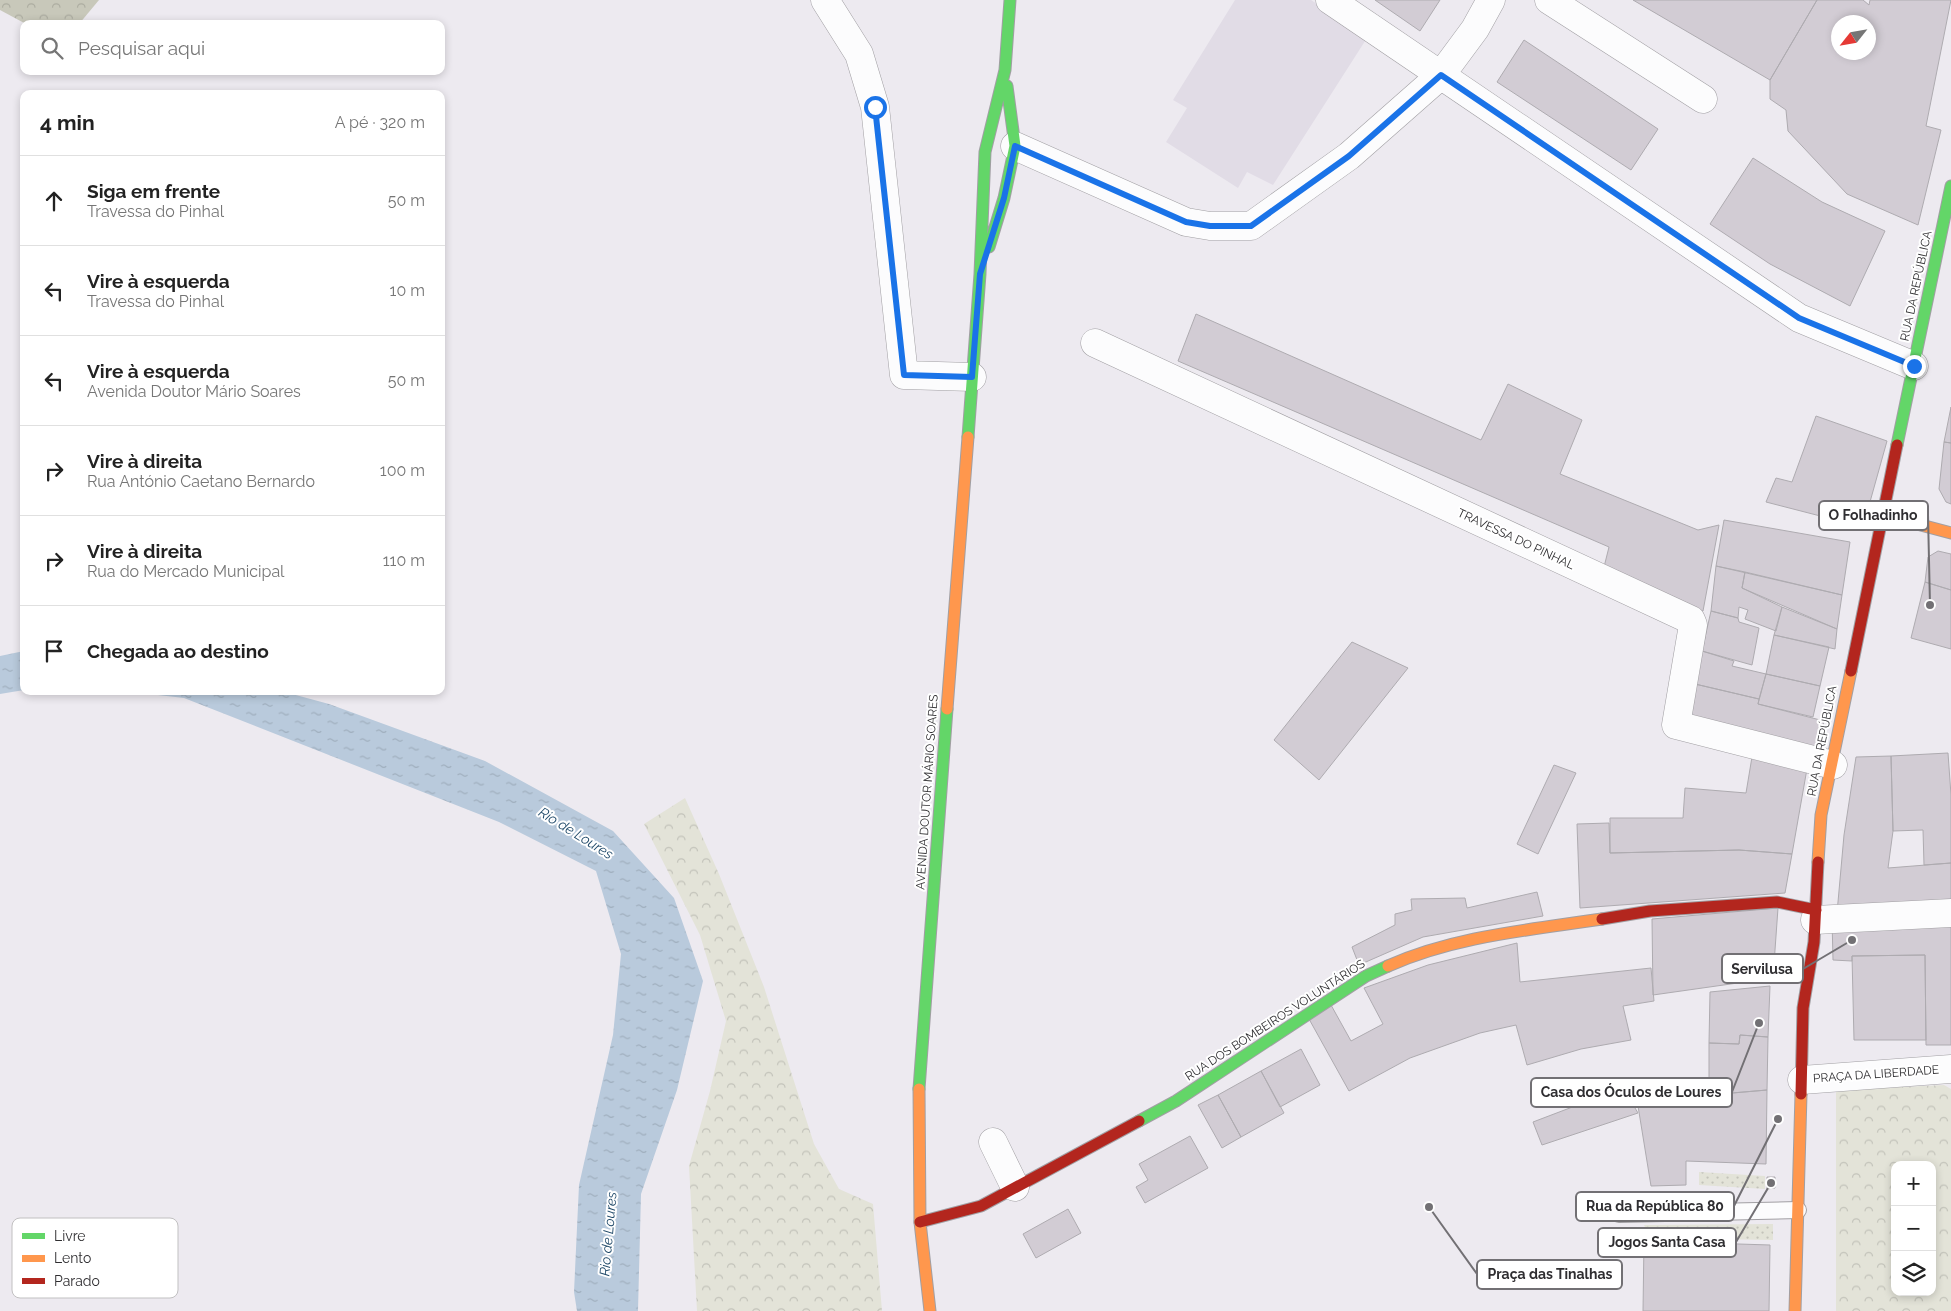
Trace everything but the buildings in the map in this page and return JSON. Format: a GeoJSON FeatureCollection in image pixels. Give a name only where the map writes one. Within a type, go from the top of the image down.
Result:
{"type":"FeatureCollection","features":[{"type":"Feature","properties":{"kind":"street"},"geometry":{"type":"LineString","coordinates":[[826,0],[858,54],[875,107],[904,375],[972,377]]}},
{"type":"Feature","properties":{"kind":"street","name":"AVENIDA DOUTOR MÁRIO SOARES"},"geometry":{"type":"LineString","coordinates":[[930,1311],[920,1222],[919,1073],[980,274],[985,152],[1005,70],[1010,0]]}},
{"type":"Feature","properties":{"kind":"street"},"geometry":{"type":"LineString","coordinates":[[1330,0],[1799,318],[1914,366]]}},
{"type":"Feature","properties":{"kind":"street"},"geometry":{"type":"LineString","coordinates":[[995,110],[1002,130],[1015,146],[1186,222],[1210,226],[1251,226],[1349,156],[1441,75],[1475,29],[1491,0]]}},
{"type":"Feature","properties":{"kind":"street"},"geometry":{"type":"LineString","coordinates":[[1549,0],[1703,99]]}},
{"type":"Feature","properties":{"kind":"street","name":"AVENIDA DOUTOR MÁRIO SOARES"},"geometry":{"type":"LineString","coordinates":[[980,274],[1002,205],[1015,146],[1005,70]]}},
{"type":"Feature","properties":{"kind":"street","name":"RUA DA REPÚBLICA"},"geometry":{"type":"LineString","coordinates":[[1796,1311],[1803,1008],[1816,915],[1821,815],[1833,765],[1882,515],[1951,186]]}},
{"type":"Feature","properties":{"kind":"street","name":"TRAVESSA DO PINHAL"},"geometry":{"type":"LineString","coordinates":[[1096,343],[1692,620],[1693,625],[1676,725],[1833,765]]}},
{"type":"Feature","properties":{"kind":"street"},"geometry":{"type":"LineString","coordinates":[[1882,515],[1951,533]]}},
{"type":"Feature","properties":{"kind":"street","name":"RUA DOS BOMBEIROS VOLUNTÁRIOS"},"geometry":{"type":"LineString","coordinates":[[920,1222],[981,1206],[1176,1101],[1366,976],[1401,960],[1432,949],[1484,937],[1650,911],[1777,902],[1816,915]]}},
{"type":"Feature","properties":{"kind":"street"},"geometry":{"type":"LineString","coordinates":[[1816,915],[1951,912]]}},
{"type":"Feature","properties":{"kind":"street","name":"PRAÇA DA LIBERDADE"},"geometry":{"type":"LineString","coordinates":[[1802,1080],[1951,1069]]}},
{"type":"Feature","properties":{"kind":"street"},"geometry":{"type":"LineString","coordinates":[[993,1142],[1016,1187]]}},
{"type":"Feature","properties":{"kind":"lane"},"geometry":{"type":"LineString","coordinates":[[1619,1214],[1798,1210]]}},
{"type":"Feature","properties":{"kind":"shaded area"},"geometry":{"type":"Polygon","coordinates":[[[1235,0],[1311,0],[1367,38],[1273,185],[1247,172],[1238,188],[1166,142],[1187,108],[1173,100],[1235,0]]]}},
{"type":"Feature","properties":{"kind":"green space"},"geometry":{"type":"Polygon","coordinates":[[[0,0],[99,0],[82,20],[20,21],[0,10],[0,0]]]}},
{"type":"Feature","properties":{"kind":"green space"},"geometry":{"type":"Polygon","coordinates":[[[685,798],[719,874],[764,987],[814,1144],[839,1189],[873,1204],[882,1311],[697,1311],[689,1166],[710,1091],[726,1021],[700,935],[644,824],[685,798]]]}},
{"type":"Feature","properties":{"kind":"green space"},"geometry":{"type":"Polygon","coordinates":[[[1944,1085],[1951,1089],[1951,1311],[1836,1311],[1836,1090],[1944,1085]]]}},
{"type":"Feature","properties":{"kind":"green space"},"geometry":{"type":"Polygon","coordinates":[[[1699,1172],[1765,1176],[1765,1189],[1699,1185],[1699,1172]]]}},
{"type":"Feature","properties":{"kind":"green space"},"geometry":{"type":"Polygon","coordinates":[[[1773,1224],[1773,1240],[1650,1238],[1644,1225],[1773,1224]]]}},
{"type":"Feature","properties":{"kind":"water"},"geometry":{"type":"Polygon","coordinates":[[[20,652],[20,691],[0,694],[0,656],[20,652]]]}},
{"type":"Feature","properties":{"kind":"water","name":"Rio de Loures"},"geometry":{"type":"Polygon","coordinates":[[[158,695],[296,695],[329,704],[485,761],[613,831],[674,898],[703,981],[677,1090],[641,1194],[638,1311],[577,1311],[574,1292],[579,1185],[613,1035],[621,954],[596,871],[499,822],[184,698],[158,695]]]}},
{"type":"Feature","properties":{"kind":"traffic: fast"},"geometry":{"type":"LineString","coordinates":[[968,437],[980,274],[985,152],[1005,70],[1010,0]]}},
{"type":"Feature","properties":{"kind":"traffic: fast"},"geometry":{"type":"LineString","coordinates":[[989,247],[1004,198],[1015,146],[1007,86]]}},
{"type":"Feature","properties":{"kind":"traffic: fast"},"geometry":{"type":"LineString","coordinates":[[1897,445],[1951,186]]}},
{"type":"Feature","properties":{"kind":"traffic: fast"},"geometry":{"type":"LineString","coordinates":[[919,1089],[947,709]]}},
{"type":"Feature","properties":{"kind":"traffic: fast"},"geometry":{"type":"LineString","coordinates":[[1139,1121],[1176,1101],[1366,976],[1388,966]]}},
{"type":"Feature","properties":{"kind":"traffic: slow"},"geometry":{"type":"LineString","coordinates":[[947,709],[968,437]]}},
{"type":"Feature","properties":{"kind":"traffic: slow"},"geometry":{"type":"LineString","coordinates":[[1883,515],[1951,533]]}},
{"type":"Feature","properties":{"kind":"traffic: slow"},"geometry":{"type":"LineString","coordinates":[[1818,862],[1821,815],[1851,671]]}},
{"type":"Feature","properties":{"kind":"traffic: slow"},"geometry":{"type":"LineString","coordinates":[[1388,966],[1440,948],[1493,935],[1602,919]]}},
{"type":"Feature","properties":{"kind":"traffic: slow"},"geometry":{"type":"LineString","coordinates":[[919,1089],[920,1222],[930,1311]]}},
{"type":"Feature","properties":{"kind":"traffic: slow"},"geometry":{"type":"LineString","coordinates":[[1795,1311],[1801,1094]]}},
{"type":"Feature","properties":{"kind":"traffic: jam"},"geometry":{"type":"LineString","coordinates":[[1851,671],[1897,445]]}},
{"type":"Feature","properties":{"kind":"traffic: jam"},"geometry":{"type":"LineString","coordinates":[[1801,1094],[1803,1008],[1814,942],[1818,862]]}},
{"type":"Feature","properties":{"kind":"traffic: jam"},"geometry":{"type":"LineString","coordinates":[[1602,919],[1650,911],[1777,902],[1816,910]]}},
{"type":"Feature","properties":{"kind":"traffic: jam"},"geometry":{"type":"LineString","coordinates":[[920,1222],[981,1206],[1139,1121]]}},
{"type":"Feature","properties":{"kind":"place","name":"O Folhadinho"},"geometry":{"type":"Point","coordinates":[1930,605]}},
{"type":"Feature","properties":{"kind":"place","name":"Servilusa"},"geometry":{"type":"Point","coordinates":[1852,940]}},
{"type":"Feature","properties":{"kind":"place","name":"Casa dos Óculos de Loures"},"geometry":{"type":"Point","coordinates":[1759,1023]}},
{"type":"Feature","properties":{"kind":"place","name":"Rua da República 80"},"geometry":{"type":"Point","coordinates":[1778,1119]}},
{"type":"Feature","properties":{"kind":"place","name":"Jogos Santa Casa"},"geometry":{"type":"Point","coordinates":[1771,1183]}},
{"type":"Feature","properties":{"kind":"place","name":"Praça das Tinalhas"},"geometry":{"type":"Point","coordinates":[1429,1207]}},
{"type":"Feature","properties":{"kind":"route"},"geometry":{"type":"LineString","coordinates":[[875,107],[904,375],[972,377],[980,274],[1004,198],[1015,146],[1186,222],[1210,226],[1251,226],[1349,156],[1441,75],[1799,318],[1914,366]]}}]}
